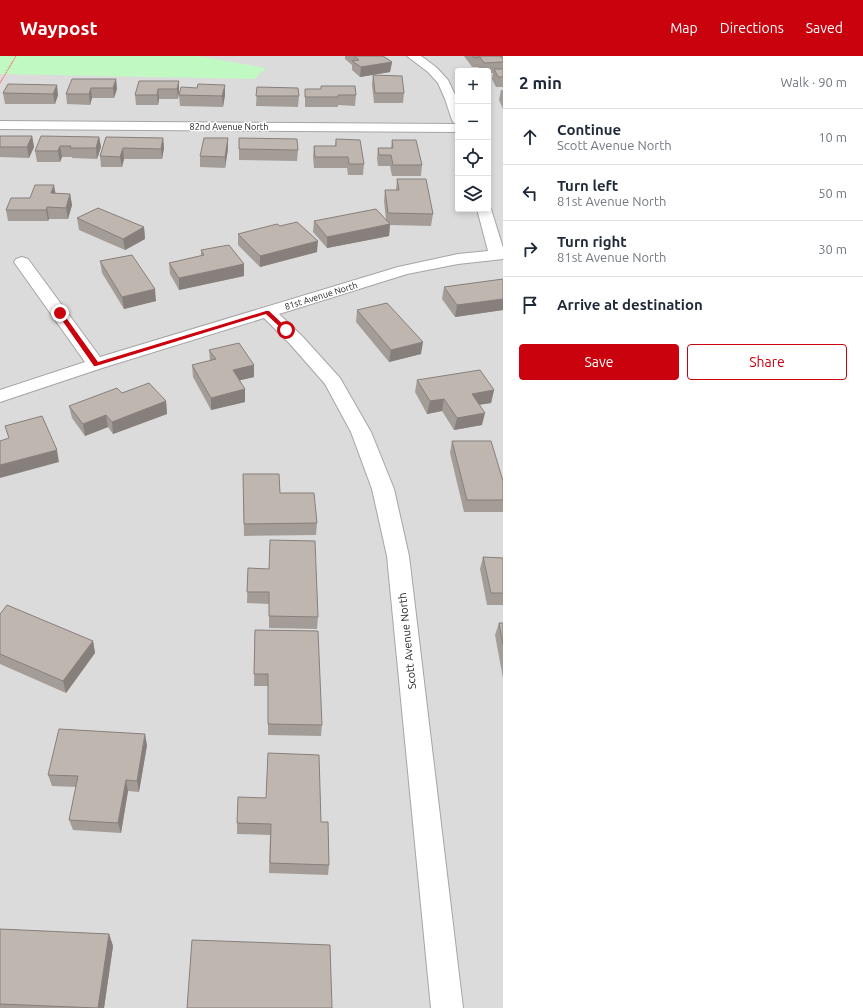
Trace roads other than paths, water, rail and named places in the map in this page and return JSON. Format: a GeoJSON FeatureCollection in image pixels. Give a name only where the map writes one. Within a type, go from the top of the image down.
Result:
{"type":"FeatureCollection","features":[{"type":"Feature","properties":{"kind":"street"},"geometry":{"type":"LineString","coordinates":[[413,56],[428,65],[442,78],[450,93],[455,110]]}},
{"type":"Feature","properties":{"kind":"street","name":"82nd Avenue North"},"geometry":{"type":"LineString","coordinates":[[0,125],[455,128]]}},
{"type":"Feature","properties":{"kind":"street"},"geometry":{"type":"LineString","coordinates":[[485,212],[500,254]]}},
{"type":"Feature","properties":{"kind":"street","name":"81st Avenue North"},"geometry":{"type":"LineString","coordinates":[[0,396],[96,364],[404,270],[458,259],[500,254]]}},
{"type":"Feature","properties":{"kind":"street"},"geometry":{"type":"LineString","coordinates":[[22,262],[96,364]]}},
{"type":"Feature","properties":{"kind":"street","name":"Scott Avenue North"},"geometry":{"type":"LineString","coordinates":[[267,312],[296,340],[333,382],[361,432],[383,489],[398,556],[447,1008]]}}]}
